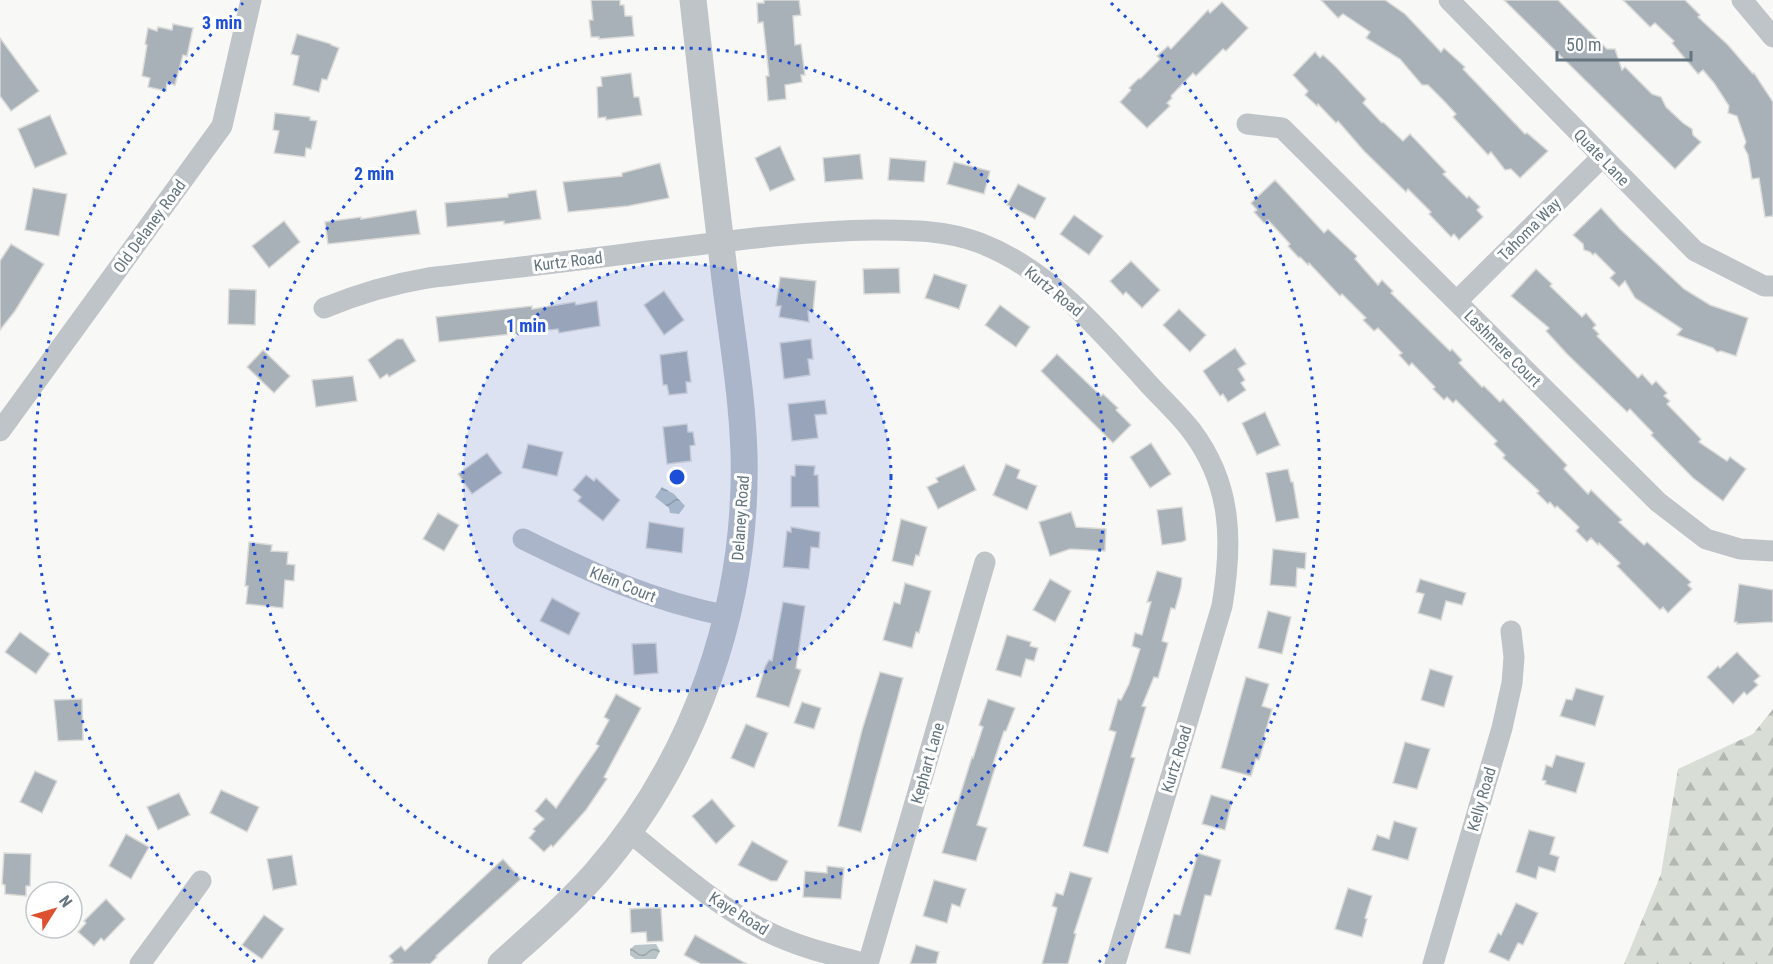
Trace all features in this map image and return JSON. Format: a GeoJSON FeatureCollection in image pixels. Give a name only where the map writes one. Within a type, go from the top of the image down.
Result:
{"type":"FeatureCollection","features":[{"type":"Feature","properties":{"kind":"street","name":"Old Delaney Road"},"geometry":{"type":"LineString","coordinates":[[0,431],[222,126],[251,0]]}},
{"type":"Feature","properties":{"kind":"street","name":"Delaney Road"},"geometry":{"type":"LineString","coordinates":[[501,964],[595,874],[656,789],[694,716],[715,661],[728,616],[741,538],[744,453],[741,410],[693,0]]}},
{"type":"Feature","properties":{"kind":"street","name":"Quate Lane"},"geometry":{"type":"LineString","coordinates":[[1449,0],[1695,251],[1764,286],[1773,286]]}},
{"type":"Feature","properties":{"kind":"street"},"geometry":{"type":"LineString","coordinates":[[1742,0],[1773,37]]}},
{"type":"Feature","properties":{"kind":"street","name":"Lashmere Court"},"geometry":{"type":"LineString","coordinates":[[1247,124],[1282,128],[1658,502],[1706,539],[1740,549],[1773,551]]}},
{"type":"Feature","properties":{"kind":"street","name":"Tahoma Way"},"geometry":{"type":"LineString","coordinates":[[1457,301],[1602,157]]}},
{"type":"Feature","properties":{"kind":"street","name":"Kurtz Road"},"geometry":{"type":"LineString","coordinates":[[324,308],[397,283],[428,278],[774,235],[924,230],[952,234],[1006,255],[1038,276],[1072,304],[1190,429],[1205,451],[1219,481],[1226,508],[1229,537],[1228,569],[1222,606],[1115,964]]}},
{"type":"Feature","properties":{"kind":"street","name":"Klein Court"},"geometry":{"type":"LineString","coordinates":[[523,539],[651,597],[728,616]]}},
{"type":"Feature","properties":{"kind":"street","name":"Kephart Lane"},"geometry":{"type":"LineString","coordinates":[[867,964],[985,562]]}},
{"type":"Feature","properties":{"kind":"street","name":"Kelly Road"},"geometry":{"type":"LineString","coordinates":[[1433,964],[1502,728],[1512,683],[1514,657],[1511,631]]}},
{"type":"Feature","properties":{"kind":"street","name":"Kaye Road"},"geometry":{"type":"LineString","coordinates":[[628,831],[736,914],[766,931],[797,945],[867,964]]}},
{"type":"Feature","properties":{"kind":"street"},"geometry":{"type":"LineString","coordinates":[[140,964],[201,881]]}},
{"type":"Feature","properties":{"kind":"green space"},"geometry":{"type":"Polygon","coordinates":[[[1773,709],[1773,964],[1624,964],[1661,874],[1678,769],[1753,734],[1773,709]]]}},
{"type":"Feature","properties":{"kind":"water"},"geometry":{"type":"Polygon","coordinates":[[[662,487],[674,494],[685,506],[679,514],[670,513],[669,508],[655,497],[662,487]]]}},
{"type":"Feature","properties":{"kind":"water"},"geometry":{"type":"Polygon","coordinates":[[[656,944],[660,951],[656,959],[635,959],[630,955],[630,949],[635,945],[656,944]]]}},
{"type":"Feature","properties":{"kind":"building"},"geometry":{"type":"Polygon","coordinates":[[[591,0],[620,0],[620,5],[624,5],[625,16],[632,16],[634,36],[599,39],[599,37],[591,37],[589,20],[593,20],[591,0]]]}},
{"type":"Feature","properties":{"kind":"building"},"geometry":{"type":"Polygon","coordinates":[[[764,0],[799,0],[801,15],[793,16],[795,45],[801,44],[805,75],[801,75],[802,82],[785,85],[786,99],[768,101],[766,76],[769,76],[763,22],[758,23],[757,3],[764,3],[764,0]]]}},
{"type":"Feature","properties":{"kind":"building"},"geometry":{"type":"Polygon","coordinates":[[[1321,0],[1385,0],[1405,14],[1441,52],[1444,48],[1465,67],[1463,69],[1525,134],[1527,133],[1548,151],[1520,178],[1511,169],[1505,170],[1491,152],[1488,155],[1453,117],[1456,114],[1445,102],[1428,85],[1422,85],[1400,59],[1366,38],[1370,32],[1343,14],[1338,18],[1321,0]]]}},
{"type":"Feature","properties":{"kind":"building"},"geometry":{"type":"Polygon","coordinates":[[[1504,0],[1558,0],[1607,49],[1615,49],[1622,70],[1625,67],[1652,94],[1661,97],[1666,107],[1692,129],[1693,135],[1701,142],[1675,169],[1504,0]]]}},
{"type":"Feature","properties":{"kind":"building"},"geometry":{"type":"Polygon","coordinates":[[[1623,0],[1685,0],[1700,15],[1698,17],[1754,73],[1773,102],[1773,216],[1765,217],[1759,178],[1752,179],[1748,155],[1744,147],[1746,142],[1737,116],[1728,113],[1729,106],[1703,70],[1698,74],[1672,43],[1674,41],[1655,23],[1650,27],[1623,0]]]}},
{"type":"Feature","properties":{"kind":"building"},"geometry":{"type":"Polygon","coordinates":[[[1222,2],[1248,28],[1226,51],[1223,49],[1196,76],[1193,73],[1171,96],[1172,98],[1167,103],[1170,106],[1147,128],[1120,102],[1131,90],[1129,88],[1160,59],[1157,56],[1168,46],[1171,49],[1208,10],[1210,13],[1222,2]]]}},
{"type":"Feature","properties":{"kind":"building"},"geometry":{"type":"Polygon","coordinates":[[[173,24],[193,28],[187,56],[183,55],[175,85],[167,83],[166,91],[148,87],[150,78],[142,76],[148,28],[157,31],[158,27],[172,30],[173,24]]]}},
{"type":"Feature","properties":{"kind":"building"},"geometry":{"type":"Polygon","coordinates":[[[297,34],[339,48],[327,80],[322,79],[319,92],[293,85],[299,56],[291,54],[297,34]]]}},
{"type":"Feature","properties":{"kind":"building"},"geometry":{"type":"Polygon","coordinates":[[[0,38],[39,91],[11,111],[0,96],[0,38]]]}},
{"type":"Feature","properties":{"kind":"building"},"geometry":{"type":"Polygon","coordinates":[[[1315,52],[1320,58],[1323,55],[1335,66],[1366,99],[1363,103],[1382,123],[1403,141],[1410,134],[1446,172],[1443,174],[1467,198],[1469,196],[1480,207],[1477,210],[1483,217],[1459,240],[1454,234],[1451,237],[1429,214],[1431,212],[1408,189],[1406,192],[1364,151],[1338,121],[1336,123],[1318,104],[1317,106],[1305,95],[1308,91],[1293,75],[1315,52]]]}},
{"type":"Feature","properties":{"kind":"building"},"geometry":{"type":"Polygon","coordinates":[[[631,73],[634,97],[639,97],[642,115],[606,120],[606,117],[598,118],[597,87],[602,86],[601,77],[631,73]]]}},
{"type":"Feature","properties":{"kind":"building"},"geometry":{"type":"Polygon","coordinates":[[[275,113],[310,117],[310,120],[317,121],[311,149],[306,148],[305,157],[274,153],[279,131],[273,130],[275,113]]]}},
{"type":"Feature","properties":{"kind":"building"},"geometry":{"type":"Polygon","coordinates":[[[50,115],[67,154],[35,168],[18,129],[50,115]]]}},
{"type":"Feature","properties":{"kind":"building"},"geometry":{"type":"Polygon","coordinates":[[[780,146],[795,180],[770,191],[755,158],[780,146]]]}},
{"type":"Feature","properties":{"kind":"building"},"geometry":{"type":"Polygon","coordinates":[[[860,154],[863,179],[825,182],[823,158],[860,154]]]}},
{"type":"Feature","properties":{"kind":"building"},"geometry":{"type":"Polygon","coordinates":[[[890,158],[926,161],[924,182],[888,180],[890,158]]]}},
{"type":"Feature","properties":{"kind":"building"},"geometry":{"type":"Polygon","coordinates":[[[954,162],[990,171],[984,194],[947,184],[954,162]]]}},
{"type":"Feature","properties":{"kind":"building"},"geometry":{"type":"Polygon","coordinates":[[[660,163],[669,198],[628,206],[568,212],[563,182],[622,176],[622,173],[660,163]]]}},
{"type":"Feature","properties":{"kind":"building"},"geometry":{"type":"Polygon","coordinates":[[[1275,180],[1324,233],[1328,229],[1357,256],[1355,259],[1378,285],[1382,280],[1393,291],[1391,293],[1450,351],[1452,349],[1462,360],[1459,363],[1482,387],[1484,386],[1500,402],[1503,399],[1567,465],[1564,469],[1588,494],[1591,490],[1622,520],[1619,522],[1644,545],[1647,542],[1691,582],[1688,585],[1692,589],[1668,613],[1663,607],[1660,610],[1617,566],[1620,563],[1599,543],[1598,545],[1591,538],[1587,542],[1576,531],[1579,527],[1557,506],[1555,508],[1550,502],[1548,504],[1537,493],[1539,491],[1503,458],[1505,455],[1494,444],[1497,441],[1456,400],[1453,403],[1447,397],[1444,400],[1412,363],[1409,366],[1399,355],[1402,353],[1378,328],[1374,331],[1363,320],[1366,318],[1342,294],[1340,296],[1309,263],[1308,265],[1299,258],[1288,246],[1290,244],[1268,220],[1264,223],[1254,212],[1257,210],[1251,203],[1275,180]]]}},
{"type":"Feature","properties":{"kind":"building"},"geometry":{"type":"Polygon","coordinates":[[[1018,184],[1046,198],[1035,219],[1007,205],[1018,184]]]}},
{"type":"Feature","properties":{"kind":"building"},"geometry":{"type":"Polygon","coordinates":[[[33,188],[67,194],[59,236],[25,230],[33,188]]]}},
{"type":"Feature","properties":{"kind":"building"},"geometry":{"type":"Polygon","coordinates":[[[536,190],[541,219],[504,224],[504,221],[447,227],[445,203],[508,197],[508,194],[536,190]]]}},
{"type":"Feature","properties":{"kind":"building"},"geometry":{"type":"Polygon","coordinates":[[[1601,208],[1684,289],[1710,305],[1748,318],[1736,356],[1721,351],[1717,352],[1713,348],[1677,335],[1682,329],[1635,298],[1625,281],[1619,287],[1610,278],[1615,273],[1595,253],[1593,255],[1584,250],[1583,244],[1573,235],[1601,208]]]}},
{"type":"Feature","properties":{"kind":"building"},"geometry":{"type":"Polygon","coordinates":[[[416,210],[420,234],[328,244],[325,222],[416,210]]]}},
{"type":"Feature","properties":{"kind":"building"},"geometry":{"type":"Polygon","coordinates":[[[1074,215],[1103,236],[1089,255],[1060,234],[1074,215]]]}},
{"type":"Feature","properties":{"kind":"building"},"geometry":{"type":"Polygon","coordinates":[[[284,221],[300,242],[269,268],[252,246],[284,221]]]}},
{"type":"Feature","properties":{"kind":"building"},"geometry":{"type":"Polygon","coordinates":[[[11,244],[44,264],[15,311],[0,330],[0,261],[11,244]]]}},
{"type":"Feature","properties":{"kind":"building"},"geometry":{"type":"Polygon","coordinates":[[[1131,261],[1160,290],[1142,308],[1126,292],[1123,295],[1110,281],[1131,261]]]}},
{"type":"Feature","properties":{"kind":"building"},"geometry":{"type":"Polygon","coordinates":[[[899,268],[900,293],[864,294],[863,269],[899,268]]]}},
{"type":"Feature","properties":{"kind":"building"},"geometry":{"type":"Polygon","coordinates":[[[1536,269],[1582,317],[1586,313],[1596,325],[1593,328],[1599,334],[1597,336],[1638,378],[1642,374],[1652,385],[1656,381],[1667,393],[1664,396],[1670,401],[1667,404],[1701,439],[1699,442],[1727,461],[1730,457],[1746,469],[1723,501],[1693,478],[1651,435],[1653,433],[1630,409],[1627,412],[1567,354],[1546,331],[1549,328],[1511,296],[1536,269]]]}},
{"type":"Feature","properties":{"kind":"building"},"geometry":{"type":"Polygon","coordinates":[[[934,274],[967,285],[959,309],[925,298],[934,274]]]}},
{"type":"Feature","properties":{"kind":"building"},"geometry":{"type":"Polygon","coordinates":[[[780,277],[816,281],[813,312],[808,311],[809,322],[779,317],[781,306],[776,306],[780,277]]]}},
{"type":"Feature","properties":{"kind":"building"},"geometry":{"type":"Polygon","coordinates":[[[229,289],[256,290],[255,325],[228,324],[229,289]]]}},
{"type":"Feature","properties":{"kind":"building"},"geometry":{"type":"Polygon","coordinates":[[[664,291],[684,320],[664,335],[644,305],[664,291]]]}},
{"type":"Feature","properties":{"kind":"building"},"geometry":{"type":"Polygon","coordinates":[[[597,301],[600,326],[559,333],[558,329],[439,342],[436,317],[532,306],[532,309],[575,302],[576,305],[597,301]]]}},
{"type":"Feature","properties":{"kind":"building"},"geometry":{"type":"Polygon","coordinates":[[[1000,305],[1030,327],[1016,347],[985,325],[1000,305]]]}},
{"type":"Feature","properties":{"kind":"building"},"geometry":{"type":"Polygon","coordinates":[[[1179,309],[1206,335],[1190,352],[1163,325],[1179,309]]]}},
{"type":"Feature","properties":{"kind":"building"},"geometry":{"type":"Polygon","coordinates":[[[397,339],[403,339],[416,361],[389,377],[387,374],[380,379],[368,360],[397,339]]]}},
{"type":"Feature","properties":{"kind":"building"},"geometry":{"type":"Polygon","coordinates":[[[811,339],[813,359],[808,359],[810,375],[784,379],[780,343],[811,339]]]}},
{"type":"Feature","properties":{"kind":"building"},"geometry":{"type":"Polygon","coordinates":[[[1235,348],[1246,364],[1238,369],[1245,380],[1241,383],[1246,390],[1228,402],[1223,394],[1220,396],[1203,371],[1235,348]]]}},
{"type":"Feature","properties":{"kind":"building"},"geometry":{"type":"Polygon","coordinates":[[[263,350],[290,376],[274,393],[247,367],[263,350]]]}},
{"type":"Feature","properties":{"kind":"building"},"geometry":{"type":"Polygon","coordinates":[[[687,351],[691,382],[686,382],[687,393],[669,395],[667,385],[663,385],[660,355],[687,351]]]}},
{"type":"Feature","properties":{"kind":"building"},"geometry":{"type":"Polygon","coordinates":[[[1057,354],[1101,396],[1103,394],[1118,408],[1116,410],[1131,425],[1113,443],[1041,371],[1057,354]]]}},
{"type":"Feature","properties":{"kind":"building"},"geometry":{"type":"Polygon","coordinates":[[[353,376],[357,401],[316,407],[312,380],[353,376]]]}},
{"type":"Feature","properties":{"kind":"building"},"geometry":{"type":"Polygon","coordinates":[[[825,400],[827,414],[815,415],[818,438],[792,441],[788,404],[825,400]]]}},
{"type":"Feature","properties":{"kind":"building"},"geometry":{"type":"Polygon","coordinates":[[[1265,412],[1280,445],[1257,455],[1242,423],[1265,412]]]}},
{"type":"Feature","properties":{"kind":"building"},"geometry":{"type":"Polygon","coordinates":[[[687,424],[688,432],[693,432],[695,445],[690,446],[691,461],[667,464],[663,427],[687,424]]]}},
{"type":"Feature","properties":{"kind":"building"},"geometry":{"type":"Polygon","coordinates":[[[1151,443],[1171,474],[1150,488],[1130,457],[1151,443]]]}},
{"type":"Feature","properties":{"kind":"building"},"geometry":{"type":"Polygon","coordinates":[[[528,444],[563,452],[557,476],[522,468],[528,444]]]}},
{"type":"Feature","properties":{"kind":"building"},"geometry":{"type":"Polygon","coordinates":[[[487,453],[502,473],[472,494],[458,474],[487,453]]]}},
{"type":"Feature","properties":{"kind":"building"},"geometry":{"type":"Polygon","coordinates":[[[1006,464],[1020,470],[1017,478],[1037,486],[1027,510],[993,495],[1006,464]]]}},
{"type":"Feature","properties":{"kind":"building"},"geometry":{"type":"Polygon","coordinates":[[[795,465],[815,466],[814,475],[818,475],[819,507],[791,507],[791,476],[795,476],[795,465]]]}},
{"type":"Feature","properties":{"kind":"building"},"geometry":{"type":"Polygon","coordinates":[[[964,465],[976,490],[938,509],[927,487],[938,482],[936,478],[964,465]]]}},
{"type":"Feature","properties":{"kind":"building"},"geometry":{"type":"Polygon","coordinates":[[[1288,469],[1291,482],[1293,482],[1299,518],[1276,522],[1266,473],[1288,469]]]}},
{"type":"Feature","properties":{"kind":"building"},"geometry":{"type":"Polygon","coordinates":[[[586,475],[594,481],[596,478],[620,500],[603,521],[578,501],[581,497],[573,490],[586,475]]]}},
{"type":"Feature","properties":{"kind":"building"},"geometry":{"type":"Polygon","coordinates":[[[1182,507],[1186,540],[1162,545],[1157,510],[1182,507]]]}},
{"type":"Feature","properties":{"kind":"building"},"geometry":{"type":"Polygon","coordinates":[[[1071,512],[1076,527],[1106,529],[1105,551],[1070,549],[1050,556],[1039,522],[1071,512]]]}},
{"type":"Feature","properties":{"kind":"building"},"geometry":{"type":"Polygon","coordinates":[[[438,513],[459,525],[444,551],[423,539],[438,513]]]}},
{"type":"Feature","properties":{"kind":"building"},"geometry":{"type":"Polygon","coordinates":[[[901,519],[927,527],[919,556],[916,555],[913,566],[892,561],[901,519]]]}},
{"type":"Feature","properties":{"kind":"building"},"geometry":{"type":"Polygon","coordinates":[[[649,522],[684,528],[682,553],[646,548],[649,522]]]}},
{"type":"Feature","properties":{"kind":"building"},"geometry":{"type":"Polygon","coordinates":[[[791,527],[820,532],[819,548],[811,547],[809,569],[783,567],[787,531],[791,532],[791,527]]]}},
{"type":"Feature","properties":{"kind":"building"},"geometry":{"type":"Polygon","coordinates":[[[249,542],[272,545],[271,551],[288,552],[287,564],[295,565],[294,581],[285,580],[283,608],[246,604],[248,586],[245,586],[249,542]]]}},
{"type":"Feature","properties":{"kind":"building"},"geometry":{"type":"Polygon","coordinates":[[[1273,549],[1306,553],[1305,569],[1297,568],[1296,587],[1270,585],[1273,549]]]}},
{"type":"Feature","properties":{"kind":"building"},"geometry":{"type":"Polygon","coordinates":[[[1157,571],[1182,578],[1181,587],[1175,609],[1171,608],[1162,641],[1168,643],[1158,678],[1154,677],[1142,706],[1146,707],[1131,757],[1135,758],[1108,853],[1083,846],[1116,732],[1109,730],[1118,699],[1121,700],[1129,684],[1140,649],[1132,646],[1135,633],[1142,635],[1151,602],[1147,602],[1157,571]]]}},
{"type":"Feature","properties":{"kind":"building"},"geometry":{"type":"Polygon","coordinates":[[[1050,579],[1071,591],[1055,622],[1033,610],[1050,579]]]}},
{"type":"Feature","properties":{"kind":"building"},"geometry":{"type":"Polygon","coordinates":[[[1420,579],[1466,593],[1462,605],[1446,601],[1441,620],[1418,613],[1424,594],[1416,592],[1420,579]]]}},
{"type":"Feature","properties":{"kind":"building"},"geometry":{"type":"Polygon","coordinates":[[[905,583],[931,591],[919,633],[916,632],[912,648],[883,640],[894,602],[900,604],[905,583]]]}},
{"type":"Feature","properties":{"kind":"building"},"geometry":{"type":"Polygon","coordinates":[[[1739,584],[1773,590],[1773,622],[1737,624],[1734,622],[1739,584]]]}},
{"type":"Feature","properties":{"kind":"building"},"geometry":{"type":"Polygon","coordinates":[[[552,598],[580,613],[569,635],[540,621],[552,598]]]}},
{"type":"Feature","properties":{"kind":"building"},"geometry":{"type":"Polygon","coordinates":[[[783,602],[805,606],[796,668],[801,670],[789,707],[756,697],[765,667],[769,660],[772,661],[783,602]]]}},
{"type":"Feature","properties":{"kind":"building"},"geometry":{"type":"Polygon","coordinates":[[[1268,611],[1291,617],[1282,654],[1258,648],[1268,611]]]}},
{"type":"Feature","properties":{"kind":"building"},"geometry":{"type":"Polygon","coordinates":[[[20,632],[50,654],[36,674],[5,652],[20,632]]]}},
{"type":"Feature","properties":{"kind":"building"},"geometry":{"type":"Polygon","coordinates":[[[1007,635],[1031,642],[1030,646],[1038,648],[1034,661],[1026,659],[1021,677],[996,670],[1007,635]]]}},
{"type":"Feature","properties":{"kind":"building"},"geometry":{"type":"Polygon","coordinates":[[[656,643],[658,673],[634,675],[632,644],[656,643]]]}},
{"type":"Feature","properties":{"kind":"building"},"geometry":{"type":"Polygon","coordinates":[[[1737,652],[1760,676],[1754,681],[1758,685],[1747,695],[1744,692],[1733,704],[1707,677],[1737,652]]]}},
{"type":"Feature","properties":{"kind":"building"},"geometry":{"type":"Polygon","coordinates":[[[1430,669],[1453,676],[1444,707],[1421,700],[1430,669]]]}},
{"type":"Feature","properties":{"kind":"building"},"geometry":{"type":"Polygon","coordinates":[[[880,672],[903,678],[861,832],[838,826],[862,730],[880,672]]]}},
{"type":"Feature","properties":{"kind":"building"},"geometry":{"type":"Polygon","coordinates":[[[1246,677],[1269,684],[1262,706],[1272,709],[1263,740],[1265,741],[1251,776],[1221,768],[1246,677]]]}},
{"type":"Feature","properties":{"kind":"building"},"geometry":{"type":"Polygon","coordinates":[[[1576,688],[1604,696],[1595,726],[1560,716],[1566,699],[1572,700],[1576,688]]]}},
{"type":"Feature","properties":{"kind":"building"},"geometry":{"type":"Polygon","coordinates":[[[616,694],[641,708],[604,777],[607,779],[586,810],[553,847],[551,845],[544,852],[529,838],[535,831],[533,829],[544,819],[535,811],[546,798],[556,808],[599,746],[596,744],[609,720],[604,717],[616,694]]]}},
{"type":"Feature","properties":{"kind":"building"},"geometry":{"type":"Polygon","coordinates":[[[82,699],[83,740],[58,741],[54,700],[82,699]]]}},
{"type":"Feature","properties":{"kind":"building"},"geometry":{"type":"Polygon","coordinates":[[[988,699],[1015,708],[1006,731],[1004,731],[993,764],[996,765],[977,825],[987,828],[976,861],[942,853],[983,727],[979,725],[988,699]]]}},
{"type":"Feature","properties":{"kind":"building"},"geometry":{"type":"Polygon","coordinates":[[[802,702],[821,708],[814,729],[794,723],[802,702]]]}},
{"type":"Feature","properties":{"kind":"building"},"geometry":{"type":"Polygon","coordinates":[[[746,724],[768,733],[754,768],[731,758],[746,724]]]}},
{"type":"Feature","properties":{"kind":"building"},"geometry":{"type":"Polygon","coordinates":[[[1405,742],[1430,749],[1417,789],[1393,783],[1405,742]]]}},
{"type":"Feature","properties":{"kind":"building"},"geometry":{"type":"Polygon","coordinates":[[[1556,755],[1585,763],[1576,793],[1545,784],[1546,781],[1542,780],[1546,765],[1552,767],[1556,755]]]}},
{"type":"Feature","properties":{"kind":"building"},"geometry":{"type":"Polygon","coordinates":[[[35,771],[57,781],[42,813],[20,802],[35,771]]]}},
{"type":"Feature","properties":{"kind":"building"},"geometry":{"type":"Polygon","coordinates":[[[221,790],[259,807],[247,832],[210,813],[221,790]]]}},
{"type":"Feature","properties":{"kind":"building"},"geometry":{"type":"Polygon","coordinates":[[[179,793],[190,815],[158,830],[147,807],[179,793]]]}},
{"type":"Feature","properties":{"kind":"building"},"geometry":{"type":"Polygon","coordinates":[[[1211,795],[1232,801],[1225,830],[1202,824],[1211,795]]]}},
{"type":"Feature","properties":{"kind":"building"},"geometry":{"type":"Polygon","coordinates":[[[712,799],[735,826],[716,844],[692,816],[712,799]]]}},
{"type":"Feature","properties":{"kind":"building"},"geometry":{"type":"Polygon","coordinates":[[[1394,821],[1417,828],[1408,860],[1372,850],[1377,835],[1389,839],[1394,821]]]}},
{"type":"Feature","properties":{"kind":"building"},"geometry":{"type":"Polygon","coordinates":[[[1529,830],[1555,837],[1550,854],[1559,857],[1555,872],[1539,867],[1536,879],[1516,872],[1529,830]]]}},
{"type":"Feature","properties":{"kind":"building"},"geometry":{"type":"Polygon","coordinates":[[[126,834],[149,847],[131,879],[109,866],[126,834]]]}},
{"type":"Feature","properties":{"kind":"building"},"geometry":{"type":"Polygon","coordinates":[[[752,841],[788,861],[777,881],[771,881],[738,865],[752,841]]]}},
{"type":"Feature","properties":{"kind":"building"},"geometry":{"type":"Polygon","coordinates":[[[4,853],[31,854],[30,880],[24,880],[24,896],[5,894],[5,885],[2,884],[4,853]]]}},
{"type":"Feature","properties":{"kind":"building"},"geometry":{"type":"Polygon","coordinates":[[[1198,853],[1221,860],[1211,896],[1205,895],[1190,954],[1165,948],[1174,914],[1180,915],[1198,853]]]}},
{"type":"Feature","properties":{"kind":"building"},"geometry":{"type":"Polygon","coordinates":[[[292,855],[297,885],[273,890],[267,859],[292,855]]]}},
{"type":"Feature","properties":{"kind":"building"},"geometry":{"type":"Polygon","coordinates":[[[503,859],[521,879],[430,964],[390,964],[393,961],[389,956],[401,946],[405,951],[503,859]]]}},
{"type":"Feature","properties":{"kind":"building"},"geometry":{"type":"Polygon","coordinates":[[[827,866],[844,868],[841,899],[803,897],[805,871],[827,873],[827,866]]]}},
{"type":"Feature","properties":{"kind":"building"},"geometry":{"type":"Polygon","coordinates":[[[1070,872],[1092,878],[1074,933],[1076,934],[1068,964],[1042,964],[1057,908],[1052,906],[1056,893],[1063,895],[1070,872]]]}},
{"type":"Feature","properties":{"kind":"building"},"geometry":{"type":"Polygon","coordinates":[[[934,880],[966,889],[960,907],[952,904],[947,923],[923,916],[934,880]]]}},
{"type":"Feature","properties":{"kind":"building"},"geometry":{"type":"Polygon","coordinates":[[[1348,888],[1372,896],[1362,937],[1335,929],[1348,888]]]}},
{"type":"Feature","properties":{"kind":"building"},"geometry":{"type":"Polygon","coordinates":[[[106,899],[125,919],[104,941],[101,938],[94,946],[84,937],[86,923],[84,921],[106,899]]]}},
{"type":"Feature","properties":{"kind":"building"},"geometry":{"type":"Polygon","coordinates":[[[1516,903],[1538,913],[1523,945],[1518,943],[1509,961],[1489,952],[1498,933],[1501,935],[1516,903]]]}},
{"type":"Feature","properties":{"kind":"building"},"geometry":{"type":"Polygon","coordinates":[[[661,908],[663,941],[647,942],[646,932],[631,933],[630,909],[661,908]]]}},
{"type":"Feature","properties":{"kind":"building"},"geometry":{"type":"Polygon","coordinates":[[[264,915],[284,929],[262,959],[242,945],[264,915]]]}},
{"type":"Feature","properties":{"kind":"building"},"geometry":{"type":"Polygon","coordinates":[[[695,935],[747,964],[701,964],[684,955],[695,935]]]}},
{"type":"Feature","properties":{"kind":"building"},"geometry":{"type":"Polygon","coordinates":[[[916,945],[939,952],[936,964],[910,964],[916,945]]]}}]}
